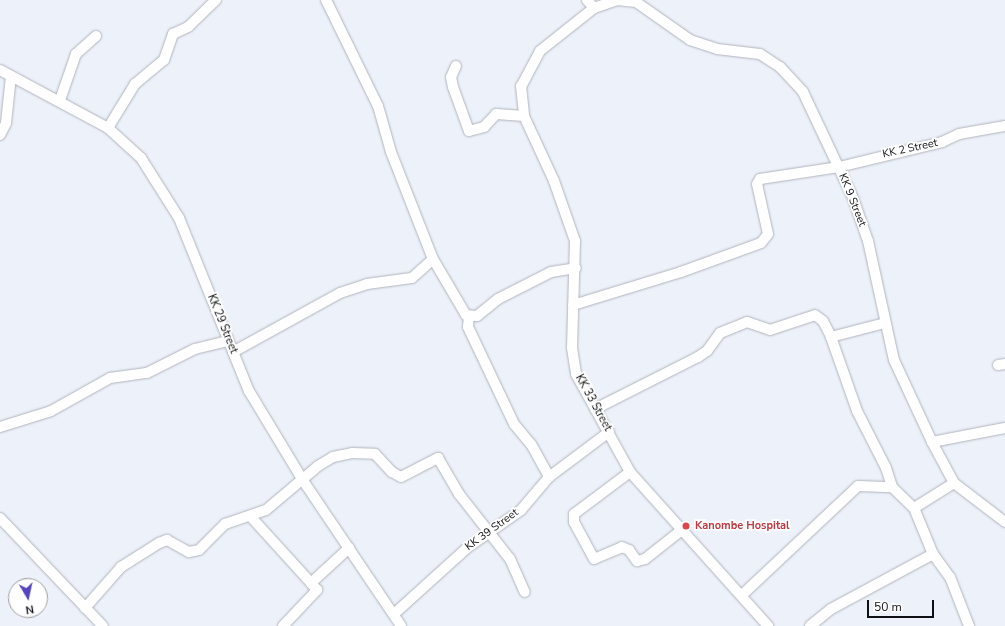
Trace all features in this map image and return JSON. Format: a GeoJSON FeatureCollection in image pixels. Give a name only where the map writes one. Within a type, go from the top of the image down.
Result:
{"type":"FeatureCollection","features":[{"type":"Feature","properties":{"kind":"street"},"geometry":{"type":"LineString","coordinates":[[108,128],[135,84],[164,60],[173,34],[188,27],[216,0]]}},
{"type":"Feature","properties":{"kind":"street"},"geometry":{"type":"LineString","coordinates":[[326,0],[378,106],[391,152],[433,259],[469,318],[468,327],[503,402],[549,477]]}},
{"type":"Feature","properties":{"kind":"street"},"geometry":{"type":"LineString","coordinates":[[587,0],[594,8]]}},
{"type":"Feature","properties":{"kind":"street","name":"KK 9 Street"},"geometry":{"type":"LineString","coordinates":[[521,86],[540,51],[594,8],[617,0],[636,2],[690,40],[717,49],[760,54],[780,67],[803,92],[839,167],[868,241],[894,360],[932,442],[954,483],[1005,522]]}},
{"type":"Feature","properties":{"kind":"street"},"geometry":{"type":"LineString","coordinates":[[60,100],[76,54],[96,36]]}},
{"type":"Feature","properties":{"kind":"street"},"geometry":{"type":"LineString","coordinates":[[456,66],[451,77],[452,87],[469,131],[484,127],[496,114],[524,116]]}},
{"type":"Feature","properties":{"kind":"street","name":"KK 29 Street"},"geometry":{"type":"LineString","coordinates":[[0,70],[60,100],[108,128],[141,158],[179,218],[249,391],[302,479],[401,626]]}},
{"type":"Feature","properties":{"kind":"street"},"geometry":{"type":"LineString","coordinates":[[0,135],[6,123],[11,76]]}},
{"type":"Feature","properties":{"kind":"street","name":"KK 33 Street"},"geometry":{"type":"LineString","coordinates":[[521,86],[524,116],[564,208],[575,241],[576,268],[572,348],[576,374],[630,472],[684,529],[768,626]]}},
{"type":"Feature","properties":{"kind":"street","name":"KK 2 Street"},"geometry":{"type":"LineString","coordinates":[[573,305],[681,272],[761,243],[768,234],[757,181],[839,167],[942,142],[959,134],[1005,126]]}},
{"type":"Feature","properties":{"kind":"street"},"geometry":{"type":"LineString","coordinates":[[233,352],[340,293],[367,284],[412,278],[433,259]]}},
{"type":"Feature","properties":{"kind":"street"},"geometry":{"type":"LineString","coordinates":[[469,318],[477,316],[498,298],[551,272],[576,268]]}},
{"type":"Feature","properties":{"kind":"street"},"geometry":{"type":"LineString","coordinates":[[595,409],[698,357],[707,351],[720,333],[747,322],[770,330],[815,315],[823,320],[831,337],[857,412],[886,468],[892,487],[914,508],[933,554],[950,577],[969,626]]}},
{"type":"Feature","properties":{"kind":"street"},"geometry":{"type":"LineString","coordinates":[[831,337],[886,323]]}},
{"type":"Feature","properties":{"kind":"street"},"geometry":{"type":"LineString","coordinates":[[0,427],[51,411],[110,378],[147,373],[195,349],[228,341]]}},
{"type":"Feature","properties":{"kind":"street"},"geometry":{"type":"LineString","coordinates":[[932,442],[1005,428]]}},
{"type":"Feature","properties":{"kind":"street","name":"KK 39 Street"},"geometry":{"type":"LineString","coordinates":[[394,614],[467,548],[491,535],[521,510],[549,477],[609,432]]}},
{"type":"Feature","properties":{"kind":"street"},"geometry":{"type":"LineString","coordinates":[[85,608],[120,567],[159,543],[167,540],[194,552],[225,524],[251,517],[280,500],[302,479],[333,457],[346,454],[375,454],[396,476],[401,477],[438,458],[491,535],[510,559],[525,592]]}},
{"type":"Feature","properties":{"kind":"street"},"geometry":{"type":"LineString","coordinates":[[630,472],[574,514],[594,559],[622,547],[629,550],[637,561],[645,559],[684,529]]}},
{"type":"Feature","properties":{"kind":"street"},"geometry":{"type":"LineString","coordinates":[[914,508],[954,483]]}},
{"type":"Feature","properties":{"kind":"street"},"geometry":{"type":"LineString","coordinates":[[742,595],[858,486],[892,487]]}},
{"type":"Feature","properties":{"kind":"street"},"geometry":{"type":"LineString","coordinates":[[251,517],[317,590],[282,626]]}},
{"type":"Feature","properties":{"kind":"street"},"geometry":{"type":"LineString","coordinates":[[0,518],[103,626]]}},
{"type":"Feature","properties":{"kind":"street"},"geometry":{"type":"LineString","coordinates":[[311,583],[349,548]]}},
{"type":"Feature","properties":{"kind":"street"},"geometry":{"type":"LineString","coordinates":[[810,626],[831,609],[933,554]]}},
{"type":"Feature","properties":{"kind":"place","name":"Kanombe Hospital"},"geometry":{"type":"Point","coordinates":[686,526]}}]}
